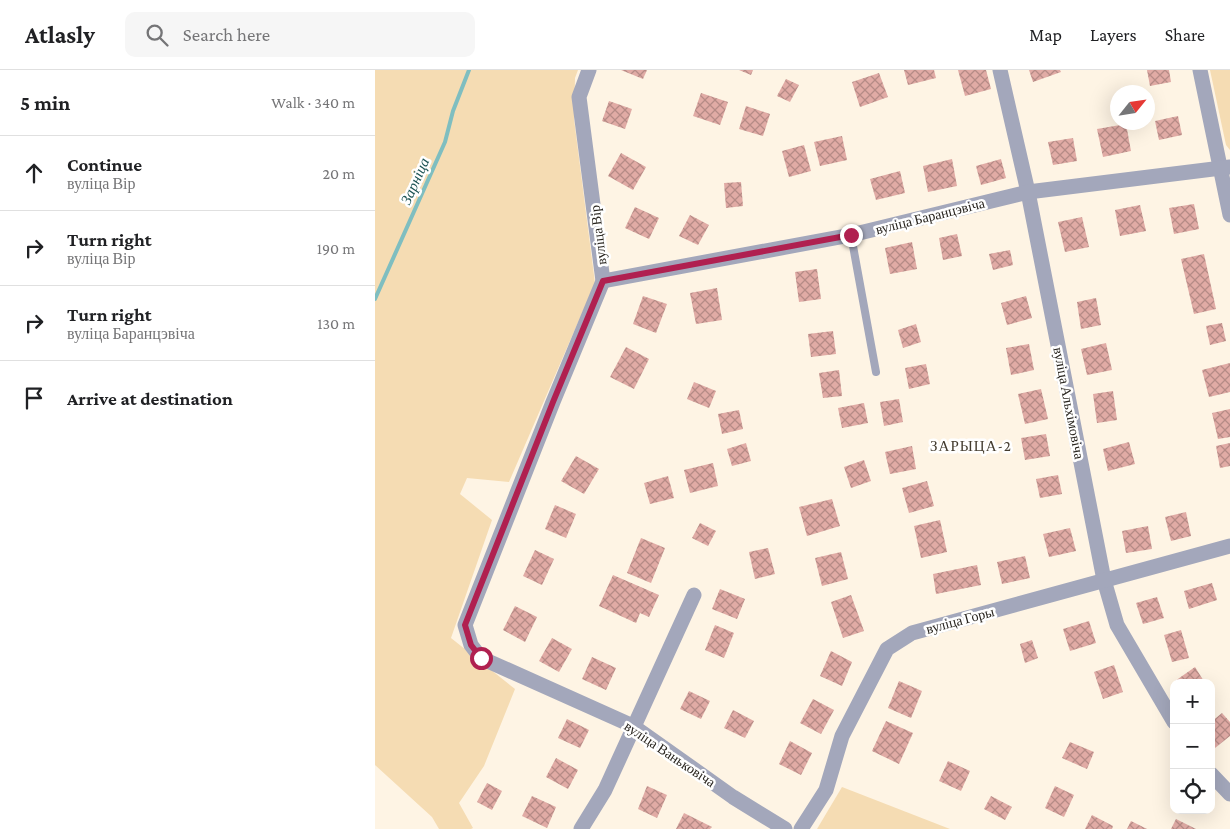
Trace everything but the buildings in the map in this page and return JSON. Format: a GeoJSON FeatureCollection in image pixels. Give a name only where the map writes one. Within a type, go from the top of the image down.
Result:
{"type":"FeatureCollection","features":[{"type":"Feature","properties":{"kind":"street","name":"вуліца Вір"},"geometry":{"type":"LineString","coordinates":[[471,645],[465,625],[603,281],[579,97],[589,70]]}},
{"type":"Feature","properties":{"kind":"street","name":"вуліца Альхімовіча"},"geometry":{"type":"LineString","coordinates":[[1000,70],[1028,192],[1104,580],[1117,625],[1170,715]]}},
{"type":"Feature","properties":{"kind":"street"},"geometry":{"type":"LineString","coordinates":[[1200,70],[1226,167],[1230,215]]}},
{"type":"Feature","properties":{"kind":"street","name":"вуліца Баранцэвіча"},"geometry":{"type":"LineString","coordinates":[[603,281],[851,235],[1028,192],[1226,167]]}},
{"type":"Feature","properties":{"kind":"street","name":"вуліца Горы"},"geometry":{"type":"LineString","coordinates":[[801,829],[826,790],[842,736],[887,649],[912,633],[1230,546]]}},
{"type":"Feature","properties":{"kind":"street"},"geometry":{"type":"LineString","coordinates":[[581,829],[605,790],[694,595]]}},
{"type":"Feature","properties":{"kind":"street","name":"вуліца Ваньковіча"},"geometry":{"type":"LineString","coordinates":[[471,645],[481,658],[633,726],[733,797],[785,829]]}},
{"type":"Feature","properties":{"kind":"street"},"geometry":{"type":"LineString","coordinates":[[1215,778],[1230,794]]}},
{"type":"Feature","properties":{"kind":"lane"},"geometry":{"type":"LineString","coordinates":[[851,235],[876,372]]}},
{"type":"Feature","properties":{"kind":"shaded area"},"geometry":{"type":"Polygon","coordinates":[[[375,70],[578,70],[575,78],[574,119],[595,283],[509,482],[467,478],[460,494],[492,520],[451,638],[515,689],[484,766],[459,803],[473,828],[471,829],[439,829],[432,817],[375,765],[375,70]]]}},
{"type":"Feature","properties":{"kind":"shaded area"},"geometry":{"type":"Polygon","coordinates":[[[1210,70],[1230,70],[1230,150],[1226,145],[1210,70]]]}},
{"type":"Feature","properties":{"kind":"shaded area"},"geometry":{"type":"Polygon","coordinates":[[[842,787],[950,829],[817,829],[842,787]]]}},
{"type":"Feature","properties":{"kind":"waterway","name":"Зарніца"},"geometry":{"type":"LineString","coordinates":[[375,299],[445,142],[453,111],[469,70]]}},
{"type":"Feature","properties":{"kind":"district","name":"ЗАРЫЦА-2"},"geometry":{"type":"Point","coordinates":[971,446]}},
{"type":"Feature","properties":{"kind":"route"},"geometry":{"type":"LineString","coordinates":[[481,658],[471,645],[465,625],[603,281],[851,235]]}}]}
